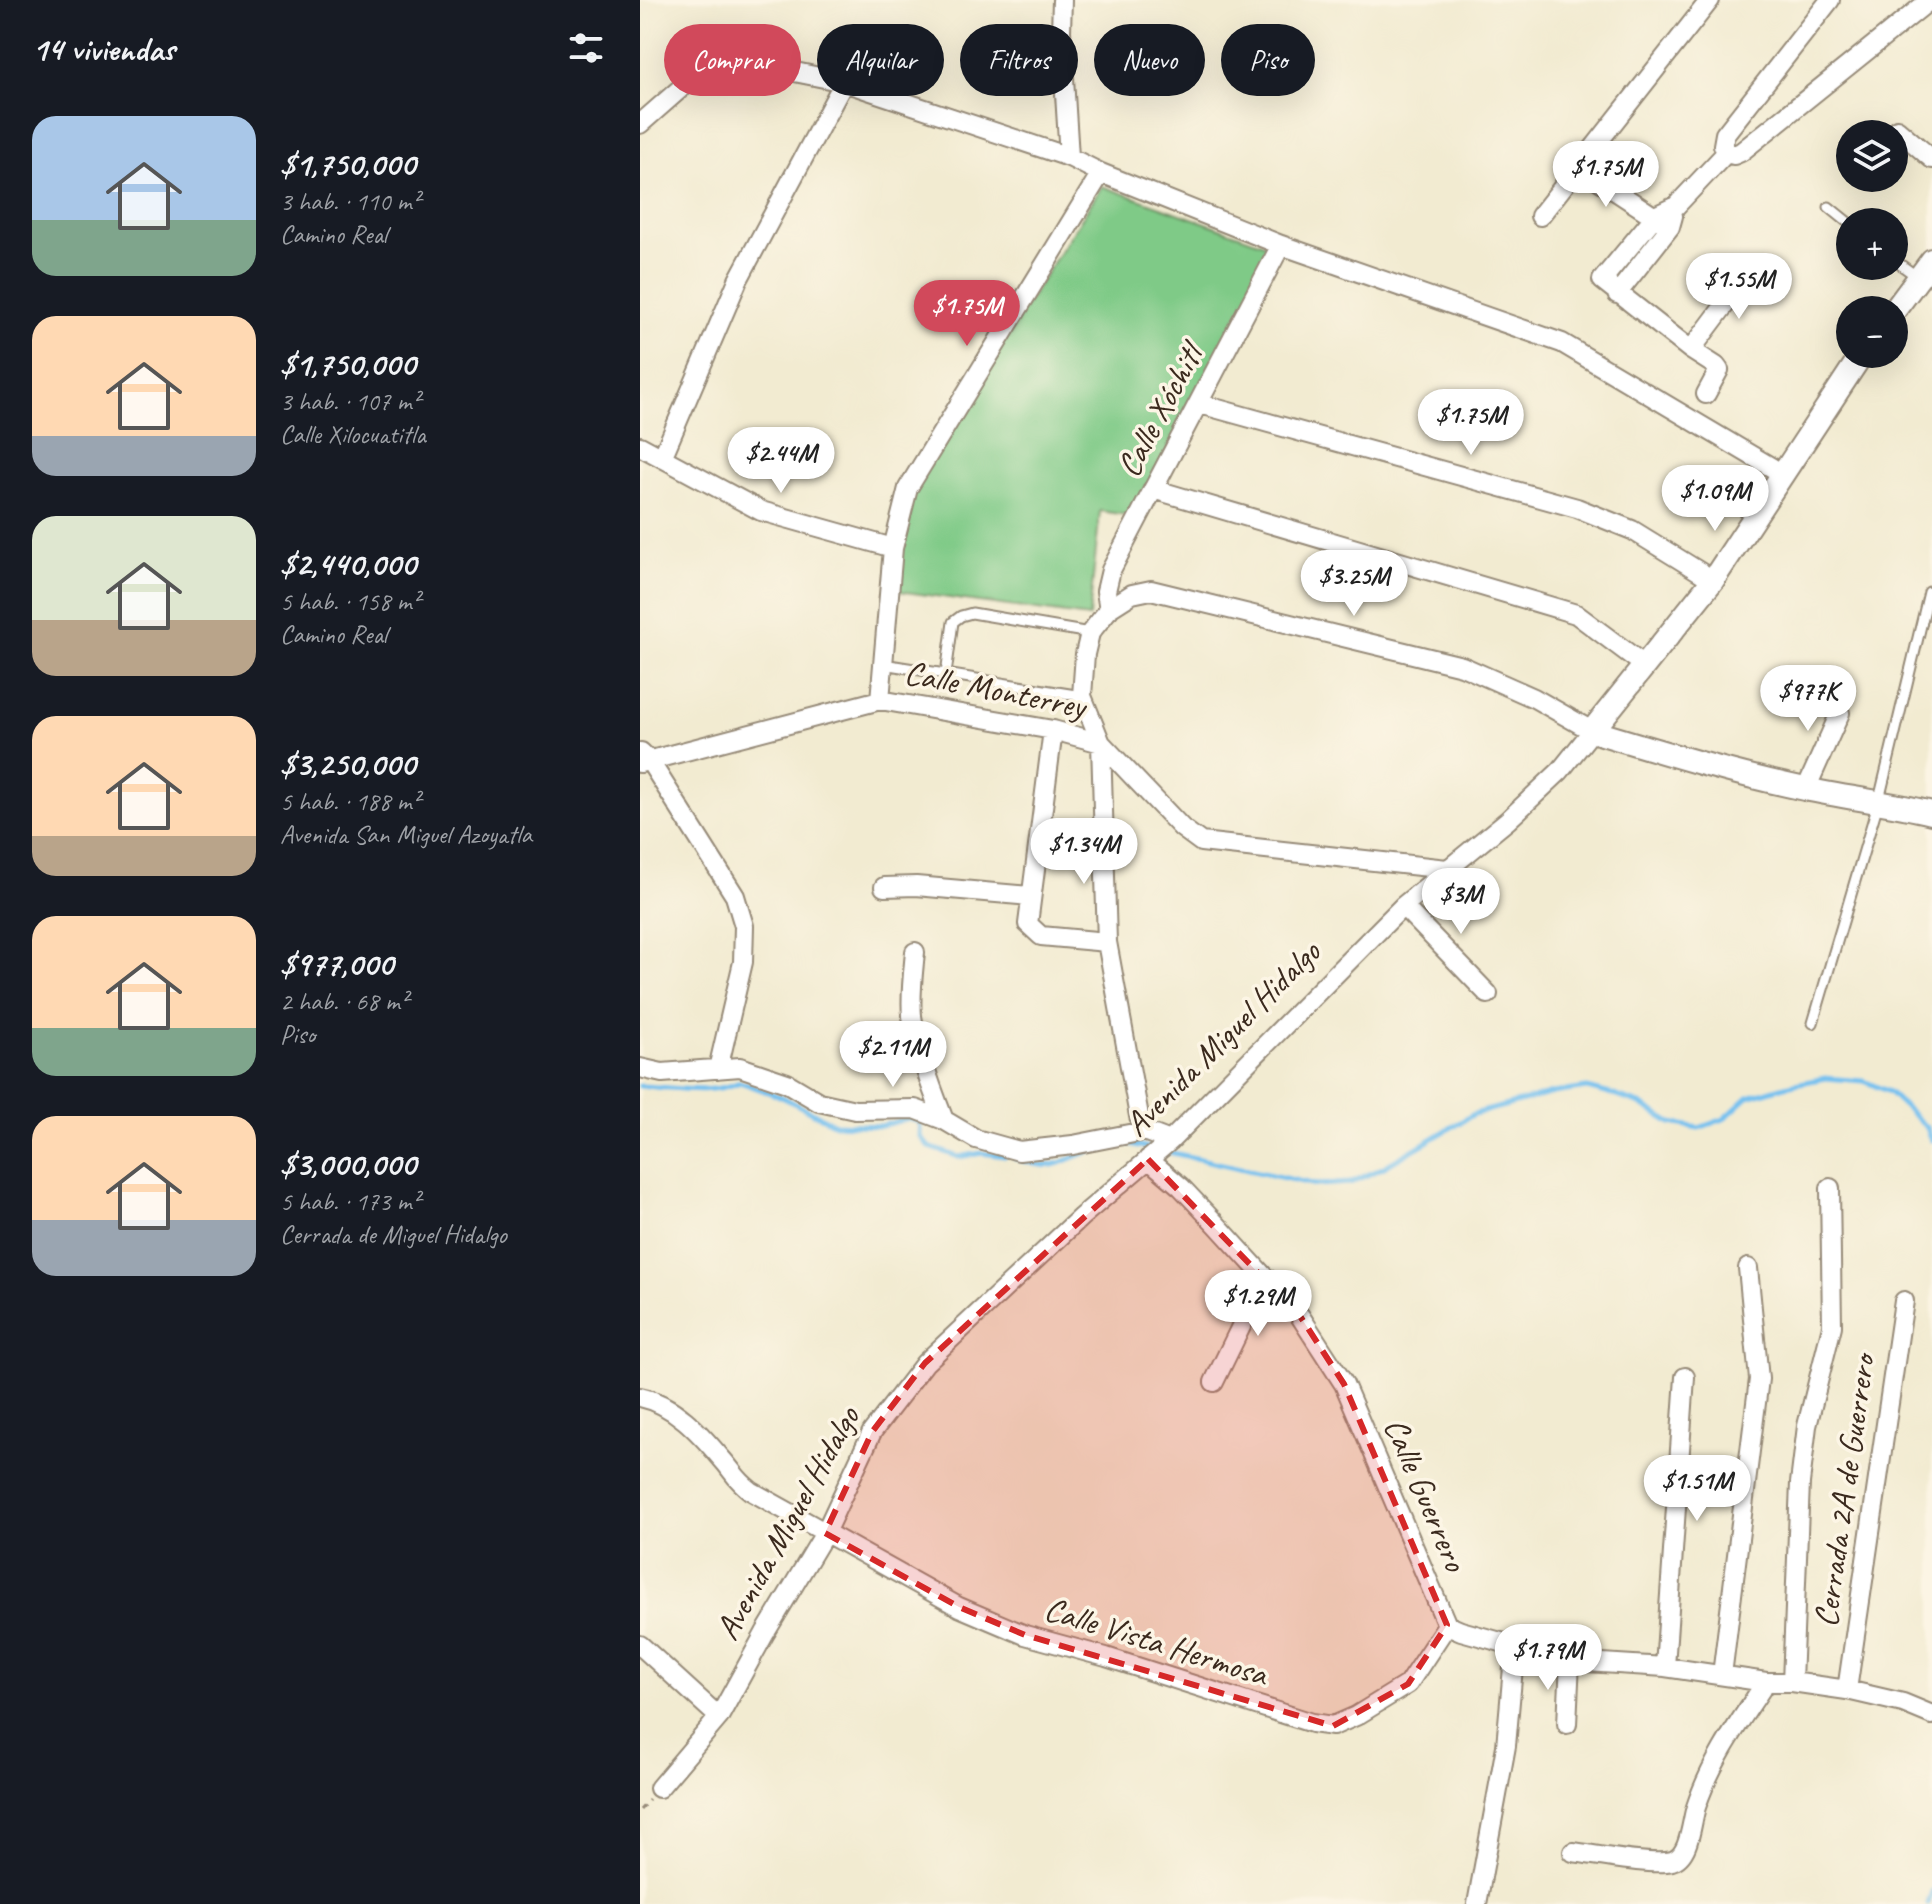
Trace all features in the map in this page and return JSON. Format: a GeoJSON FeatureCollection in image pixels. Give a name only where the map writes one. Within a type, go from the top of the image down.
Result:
{"type":"FeatureCollection","features":[{"type":"Feature","properties":{"kind":"street"},"geometry":{"type":"LineString","coordinates":[[1062,0],[1069,157]]}},
{"type":"Feature","properties":{"kind":"street"},"geometry":{"type":"LineString","coordinates":[[1540,216],[1710,0]]}},
{"type":"Feature","properties":{"kind":"street"},"geometry":{"type":"LineString","coordinates":[[1726,153],[1723,145],[1725,134],[1830,0]]}},
{"type":"Feature","properties":{"kind":"street"},"geometry":{"type":"LineString","coordinates":[[1726,153],[1734,155],[1741,152],[1930,0]]}},
{"type":"Feature","properties":{"kind":"street"},"geometry":{"type":"LineString","coordinates":[[640,124],[705,67],[726,58],[817,77]]}},
{"type":"Feature","properties":{"kind":"street"},"geometry":{"type":"LineString","coordinates":[[662,458],[738,280],[837,96]]}},
{"type":"Feature","properties":{"kind":"street"},"geometry":{"type":"LineString","coordinates":[[886,96],[1069,157],[1101,173],[1281,245],[1562,343],[1781,473]]}},
{"type":"Feature","properties":{"kind":"street"},"geometry":{"type":"LineString","coordinates":[[1908,138],[1932,159]]}},
{"type":"Feature","properties":{"kind":"street"},"geometry":{"type":"LineString","coordinates":[[1706,394],[1719,370],[1603,283],[1602,277],[1663,221],[1726,153]]}},
{"type":"Feature","properties":{"kind":"street"},"geometry":{"type":"LineString","coordinates":[[1579,167],[1663,221]]}},
{"type":"Feature","properties":{"kind":"street"},"geometry":{"type":"LineString","coordinates":[[880,700],[893,548],[908,488],[1101,173]]}},
{"type":"Feature","properties":{"kind":"street","name":"Calle Xóchitl"},"geometry":{"type":"LineString","coordinates":[[1109,609],[1106,591],[1111,570],[1281,245]]}},
{"type":"Feature","properties":{"kind":"street"},"geometry":{"type":"LineString","coordinates":[[1691,350],[1754,266]]}},
{"type":"Feature","properties":{"kind":"street"},"geometry":{"type":"LineString","coordinates":[[1905,296],[1926,269]]}},
{"type":"Feature","properties":{"kind":"street","name":"Avenida Miguel Hidalgo"},"geometry":{"type":"LineString","coordinates":[[659,1788],[719,1717],[825,1533],[872,1432],[925,1363],[1081,1217],[1170,1141],[1403,906],[1508,820],[1560,771],[1713,580],[1852,368]]}},
{"type":"Feature","properties":{"kind":"street"},"geometry":{"type":"LineString","coordinates":[[1200,404],[1577,508],[1632,530],[1713,580]]}},
{"type":"Feature","properties":{"kind":"street"},"geometry":{"type":"LineString","coordinates":[[640,446],[761,511],[893,548]]}},
{"type":"Feature","properties":{"kind":"street"},"geometry":{"type":"LineString","coordinates":[[1153,489],[1576,614],[1644,665]]}},
{"type":"Feature","properties":{"kind":"street"},"geometry":{"type":"LineString","coordinates":[[1144,1131],[1134,1095],[1107,942],[1101,743],[1082,696],[1090,633],[1109,609],[1132,594],[1151,590],[1462,666],[1534,698],[1592,731],[1806,789],[1879,800],[1932,813]]}},
{"type":"Feature","properties":{"kind":"street","name":"Calle Monterrey"},"geometry":{"type":"LineString","coordinates":[[643,758],[880,700],[1053,730],[1101,743],[1182,828],[1201,842],[1447,869]]}},
{"type":"Feature","properties":{"kind":"street"},"geometry":{"type":"LineString","coordinates":[[1806,789],[1840,713]]}},
{"type":"Feature","properties":{"kind":"street"},"geometry":{"type":"LineString","coordinates":[[1053,730],[1028,924],[1041,936],[1107,942]]}},
{"type":"Feature","properties":{"kind":"street"},"geometry":{"type":"LineString","coordinates":[[643,758],[735,896],[744,926],[743,962],[718,1069]]}},
{"type":"Feature","properties":{"kind":"street"},"geometry":{"type":"LineString","coordinates":[[884,887],[916,886],[1030,896]]}},
{"type":"Feature","properties":{"kind":"street"},"geometry":{"type":"LineString","coordinates":[[1403,906],[1488,994]]}},
{"type":"Feature","properties":{"kind":"street"},"geometry":{"type":"LineString","coordinates":[[915,952],[912,1019],[944,1120]]}},
{"type":"Feature","properties":{"kind":"street"},"geometry":{"type":"LineString","coordinates":[[640,1068],[662,1073],[740,1067],[787,1083],[819,1102],[855,1110],[915,1109],[944,1120],[976,1139],[1019,1151],[1073,1145],[1144,1131],[1170,1141]]}},
{"type":"Feature","properties":{"kind":"street","name":"Calle Guerrero"},"geometry":{"type":"LineString","coordinates":[[1148,1159],[1181,1187],[1300,1316],[1344,1384],[1447,1625],[1570,1661],[1665,1667],[1847,1690],[1903,1703],[1932,1715]]}},
{"type":"Feature","properties":{"kind":"street"},"geometry":{"type":"LineString","coordinates":[[1792,1682],[1802,1468],[1807,1426],[1834,1311],[1830,1188]]}},
{"type":"Feature","properties":{"kind":"street"},"geometry":{"type":"LineString","coordinates":[[1722,1675],[1759,1379],[1748,1268]]}},
{"type":"Feature","properties":{"kind":"street"},"geometry":{"type":"LineString","coordinates":[[1214,1382],[1265,1277]]}},
{"type":"Feature","properties":{"kind":"street","name":"Cerrada 2A de Guerrero"},"geometry":{"type":"LineString","coordinates":[[1847,1690],[1904,1301]]}},
{"type":"Feature","properties":{"kind":"street"},"geometry":{"type":"LineString","coordinates":[[1665,1667],[1685,1377]]}},
{"type":"Feature","properties":{"kind":"street","name":"Calle Vista Hermosa"},"geometry":{"type":"LineString","coordinates":[[646,1398],[688,1422],[724,1460],[735,1479],[751,1491],[959,1607],[1025,1635],[1106,1657],[1312,1723],[1333,1726],[1356,1716],[1408,1684],[1447,1625]]}},
{"type":"Feature","properties":{"kind":"street"},"geometry":{"type":"LineString","coordinates":[[640,1645],[719,1717]]}},
{"type":"Feature","properties":{"kind":"street"},"geometry":{"type":"LineString","coordinates":[[1477,1904],[1506,1746],[1515,1645]]}},
{"type":"Feature","properties":{"kind":"street"},"geometry":{"type":"LineString","coordinates":[[1567,1724],[1570,1661]]}},
{"type":"Feature","properties":{"kind":"street"},"geometry":{"type":"LineString","coordinates":[[1573,1852],[1675,1860],[1686,1850],[1694,1814],[1712,1768],[1766,1682]]}},
{"type":"Feature","properties":{"kind":"lane"},"geometry":{"type":"LineString","coordinates":[[1829,207],[1836,213]]}},
{"type":"Feature","properties":{"kind":"lane"},"geometry":{"type":"LineString","coordinates":[[1813,1023],[1879,800],[1929,592]]}},
{"type":"Feature","properties":{"kind":"lane"},"geometry":{"type":"LineString","coordinates":[[946,674],[953,622],[961,616],[972,613],[1090,633]]}},
{"type":"Feature","properties":{"kind":"lane"},"geometry":{"type":"LineString","coordinates":[[883,664],[1082,696]]}},
{"type":"Feature","properties":{"kind":"highlighted area"},"geometry":{"type":"Polygon","coordinates":[[[1148,1159],[1300,1316],[1344,1384],[1447,1625],[1408,1684],[1333,1726],[1025,1635],[959,1607],[825,1533],[872,1432],[925,1363],[1148,1159]]]}},
{"type":"Feature","properties":{"kind":"green space"},"geometry":{"type":"Polygon","coordinates":[[[1102,186],[1276,248],[1132,516],[1100,511],[1089,617],[890,590],[913,483],[1102,186]]]}},
{"type":"Feature","properties":{"kind":"waterway"},"geometry":{"type":"LineString","coordinates":[[1164,1151],[1316,1185],[1350,1183],[1384,1167],[1474,1114],[1553,1093],[1587,1088],[1640,1104],[1671,1123],[1699,1128],[1724,1119],[1748,1097],[1825,1078],[1864,1081],[1889,1092],[1927,1128],[1932,1140]]}},
{"type":"Feature","properties":{"kind":"waterway"},"geometry":{"type":"LineString","coordinates":[[640,1086],[703,1090],[740,1082],[784,1098],[835,1124],[881,1126],[909,1118],[920,1123],[920,1136],[929,1147],[959,1157],[982,1153],[1005,1156]]}},
{"type":"Feature","properties":{"kind":"waterway"},"geometry":{"type":"LineString","coordinates":[[1125,1143],[1154,1149]]}},
{"type":"Feature","properties":{"kind":"waterway"},"geometry":{"type":"LineString","coordinates":[[1015,1158],[1049,1165],[1096,1149]]}},
{"type":"Feature","properties":{"kind":"waterway"},"geometry":{"type":"LineString","coordinates":[[1928,1904],[1932,1891]]}}]}
